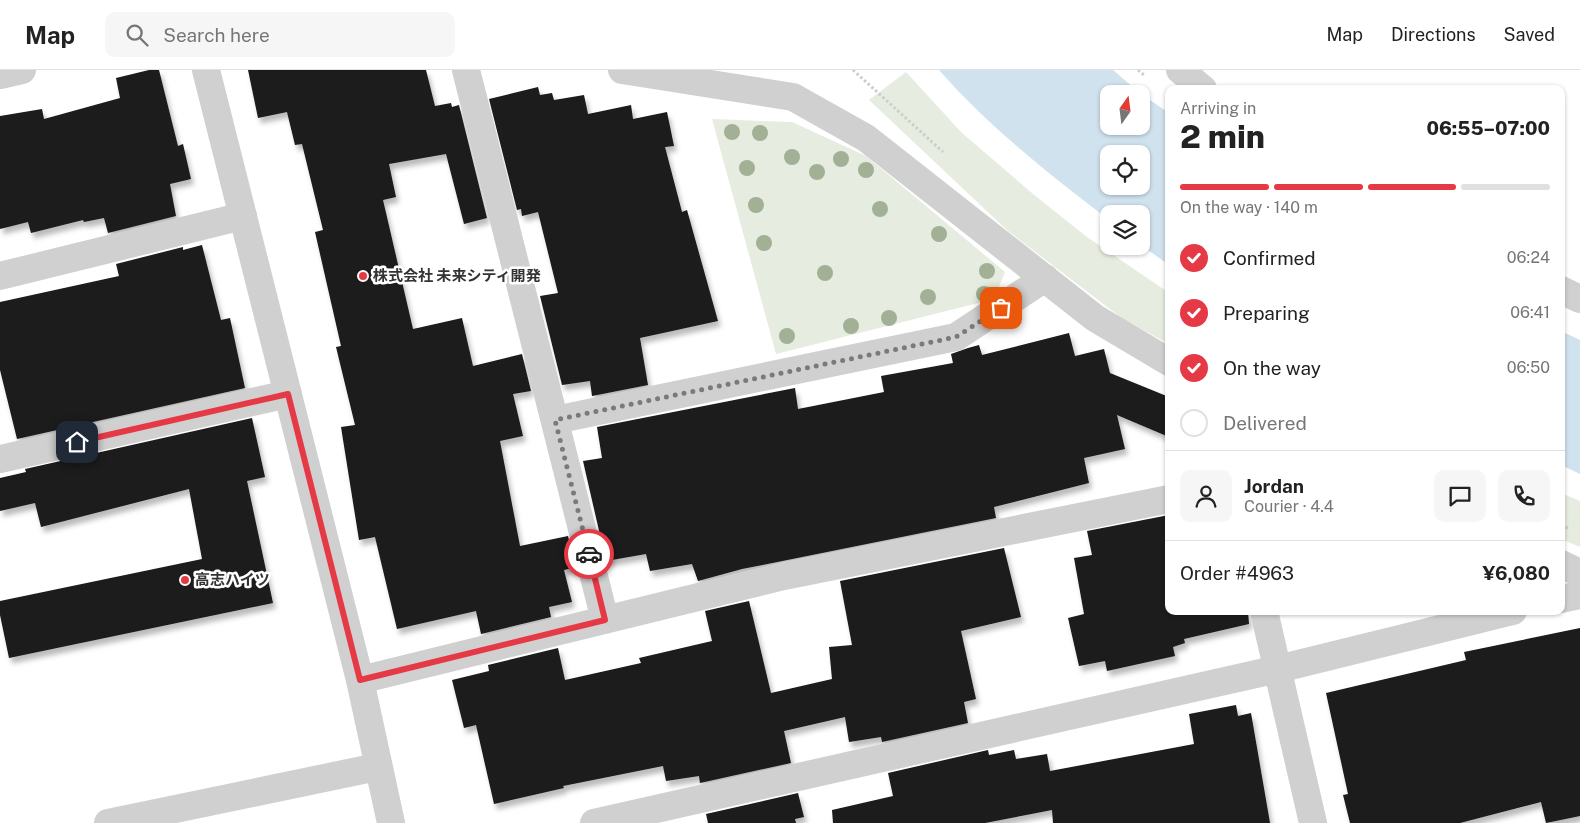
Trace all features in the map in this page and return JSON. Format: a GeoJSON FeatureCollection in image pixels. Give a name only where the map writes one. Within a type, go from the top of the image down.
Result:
{"type":"FeatureCollection","features":[{"type":"Feature","properties":{"kind":"street"},"geometry":{"type":"LineString","coordinates":[[0,75],[22,70]]}},
{"type":"Feature","properties":{"kind":"street"},"geometry":{"type":"LineString","coordinates":[[206,70],[360,680],[377,767],[391,823]]}},
{"type":"Feature","properties":{"kind":"street"},"geometry":{"type":"LineString","coordinates":[[466,70],[605,620]]}},
{"type":"Feature","properties":{"kind":"street"},"geometry":{"type":"LineString","coordinates":[[622,70],[793,97],[866,138],[1095,318],[1165,360]]}},
{"type":"Feature","properties":{"kind":"street"},"geometry":{"type":"LineString","coordinates":[[1180,70],[1198,85]]}},
{"type":"Feature","properties":{"kind":"street"},"geometry":{"type":"LineString","coordinates":[[0,276],[243,216]]}},
{"type":"Feature","properties":{"kind":"street"},"geometry":{"type":"LineString","coordinates":[[555,420],[956,337],[1045,278]]}},
{"type":"Feature","properties":{"kind":"street"},"geometry":{"type":"LineString","coordinates":[[1565,292],[1580,300]]}},
{"type":"Feature","properties":{"kind":"street"},"geometry":{"type":"LineString","coordinates":[[0,459],[288,394]]}},
{"type":"Feature","properties":{"kind":"street"},"geometry":{"type":"LineString","coordinates":[[360,680],[784,576],[1165,500]]}},
{"type":"Feature","properties":{"kind":"street"},"geometry":{"type":"LineString","coordinates":[[1565,566],[1580,573]]}},
{"type":"Feature","properties":{"kind":"street"},"geometry":{"type":"LineString","coordinates":[[1565,598],[1580,595]]}},
{"type":"Feature","properties":{"kind":"street"},"geometry":{"type":"LineString","coordinates":[[1265,615],[1313,823]]}},
{"type":"Feature","properties":{"kind":"street"},"geometry":{"type":"LineString","coordinates":[[594,823],[1278,669],[1496,615]]}},
{"type":"Feature","properties":{"kind":"street"},"geometry":{"type":"LineString","coordinates":[[108,823],[377,767]]}},
{"type":"Feature","properties":{"kind":"shaded area"},"geometry":{"type":"Polygon","coordinates":[[[906,72],[962,133],[1033,194],[1100,246],[1100,255],[1113,255],[1165,290],[1165,342],[1123,319],[1008,231],[869,100],[906,72]]]}},
{"type":"Feature","properties":{"kind":"shaded area"},"geometry":{"type":"Polygon","coordinates":[[[712,119],[792,122],[866,156],[1005,272],[994,299],[776,354],[712,119]]]}},
{"type":"Feature","properties":{"kind":"shaded area"},"geometry":{"type":"Polygon","coordinates":[[[1565,495],[1580,501],[1580,547],[1565,541],[1565,495]]]}},
{"type":"Feature","properties":{"kind":"water"},"geometry":{"type":"Polygon","coordinates":[[[939,70],[1113,70],[1130,85],[1100,85],[1100,135],[1150,135],[1150,100],[1165,110],[1165,262],[1150,251],[1150,205],[1100,205],[1100,213],[999,130],[939,70]]]}},
{"type":"Feature","properties":{"kind":"water"},"geometry":{"type":"Polygon","coordinates":[[[1565,333],[1580,340],[1580,474],[1565,467],[1565,333]]]}},
{"type":"Feature","properties":{"kind":"building"},"geometry":{"type":"Polygon","coordinates":[[[149,70],[159,70],[178,146],[183,144],[191,179],[170,184],[176,216],[108,233],[104,218],[84,222],[83,220],[31,233],[28,222],[0,229],[0,116],[42,109],[44,119],[120,98],[116,78],[149,70]]]}},
{"type":"Feature","properties":{"kind":"building"},"geometry":{"type":"Polygon","coordinates":[[[248,70],[426,70],[435,106],[451,103],[452,107],[459,105],[487,218],[464,224],[446,154],[389,164],[396,197],[383,200],[413,329],[462,318],[473,366],[522,354],[531,391],[513,394],[523,436],[500,441],[520,546],[568,536],[576,567],[564,570],[572,602],[549,607],[551,617],[481,634],[476,611],[397,629],[375,537],[359,540],[341,427],[355,425],[336,347],[341,346],[315,232],[323,230],[302,144],[295,145],[287,112],[258,118],[248,70]]]}},
{"type":"Feature","properties":{"kind":"building"},"geometry":{"type":"Polygon","coordinates":[[[538,87],[540,95],[552,93],[554,100],[584,95],[588,114],[631,105],[633,119],[667,112],[674,146],[665,147],[682,212],[687,210],[718,321],[640,338],[648,385],[592,396],[590,381],[562,385],[540,296],[558,293],[538,212],[522,216],[521,209],[517,210],[489,99],[538,87]]]}},
{"type":"Feature","properties":{"kind":"building"},"geometry":{"type":"Polygon","coordinates":[[[202,245],[221,320],[230,318],[245,388],[17,439],[0,370],[0,302],[119,276],[116,264],[183,247],[183,250],[202,245]]]}},
{"type":"Feature","properties":{"kind":"building"},"geometry":{"type":"Polygon","coordinates":[[[1069,333],[1075,356],[1104,349],[1110,373],[1165,395],[1165,435],[1117,415],[1125,449],[1084,458],[1089,483],[994,507],[996,518],[742,569],[698,581],[692,564],[650,571],[646,554],[606,561],[583,461],[602,458],[597,427],[795,388],[798,409],[884,392],[881,376],[953,363],[951,354],[968,348],[979,345],[982,355],[1069,333]]]}},
{"type":"Feature","properties":{"kind":"building"},"geometry":{"type":"Polygon","coordinates":[[[252,418],[265,477],[247,481],[273,603],[9,658],[0,615],[0,601],[202,559],[189,489],[41,527],[35,503],[0,511],[0,478],[26,472],[25,469],[252,418]]]}},
{"type":"Feature","properties":{"kind":"building"},"geometry":{"type":"Polygon","coordinates":[[[1165,516],[1165,615],[1248,615],[1249,624],[1184,639],[1185,643],[1173,647],[1175,656],[1107,671],[1105,661],[1079,666],[1068,618],[1084,614],[1074,558],[1092,555],[1087,531],[1165,516]]]}},
{"type":"Feature","properties":{"kind":"building"},"geometry":{"type":"Polygon","coordinates":[[[1004,548],[1021,617],[961,631],[976,699],[964,702],[968,723],[882,742],[881,737],[849,742],[845,717],[784,731],[791,763],[700,783],[699,776],[666,781],[663,766],[563,786],[564,788],[494,804],[476,725],[464,728],[452,680],[489,671],[488,665],[558,648],[565,680],[641,663],[639,658],[712,641],[705,611],[749,601],[771,693],[832,679],[829,647],[852,645],[840,581],[1004,548]]]}},
{"type":"Feature","properties":{"kind":"building"},"geometry":{"type":"Polygon","coordinates":[[[1580,628],[1580,816],[1546,823],[1541,802],[1460,823],[1350,823],[1343,795],[1348,794],[1326,693],[1466,660],[1464,652],[1580,628]]]}},
{"type":"Feature","properties":{"kind":"building"},"geometry":{"type":"Polygon","coordinates":[[[1236,705],[1238,716],[1251,713],[1270,823],[1053,823],[1052,810],[985,823],[833,823],[832,810],[893,796],[888,773],[988,750],[989,755],[1014,750],[1016,759],[1047,754],[1050,771],[1194,744],[1189,714],[1236,705]]]}},
{"type":"Feature","properties":{"kind":"building"},"geometry":{"type":"Polygon","coordinates":[[[798,793],[804,817],[795,819],[796,823],[708,823],[706,814],[798,793]]]}},
{"type":"Feature","properties":{"kind":"way so far"},"geometry":{"type":"LineString","coordinates":[[589,554],[555,420],[956,337],[1001,308]]}},
{"type":"Feature","properties":{"kind":"place","name":"株式会社 未来シティ開発"},"geometry":{"type":"Point","coordinates":[363,276]}},
{"type":"Feature","properties":{"kind":"place","name":"高志ハイツ"},"geometry":{"type":"Point","coordinates":[185,580]}},
{"type":"Feature","properties":{"kind":"route"},"geometry":{"type":"LineString","coordinates":[[77,442],[288,394],[360,680],[605,620],[589,554]]}}]}
